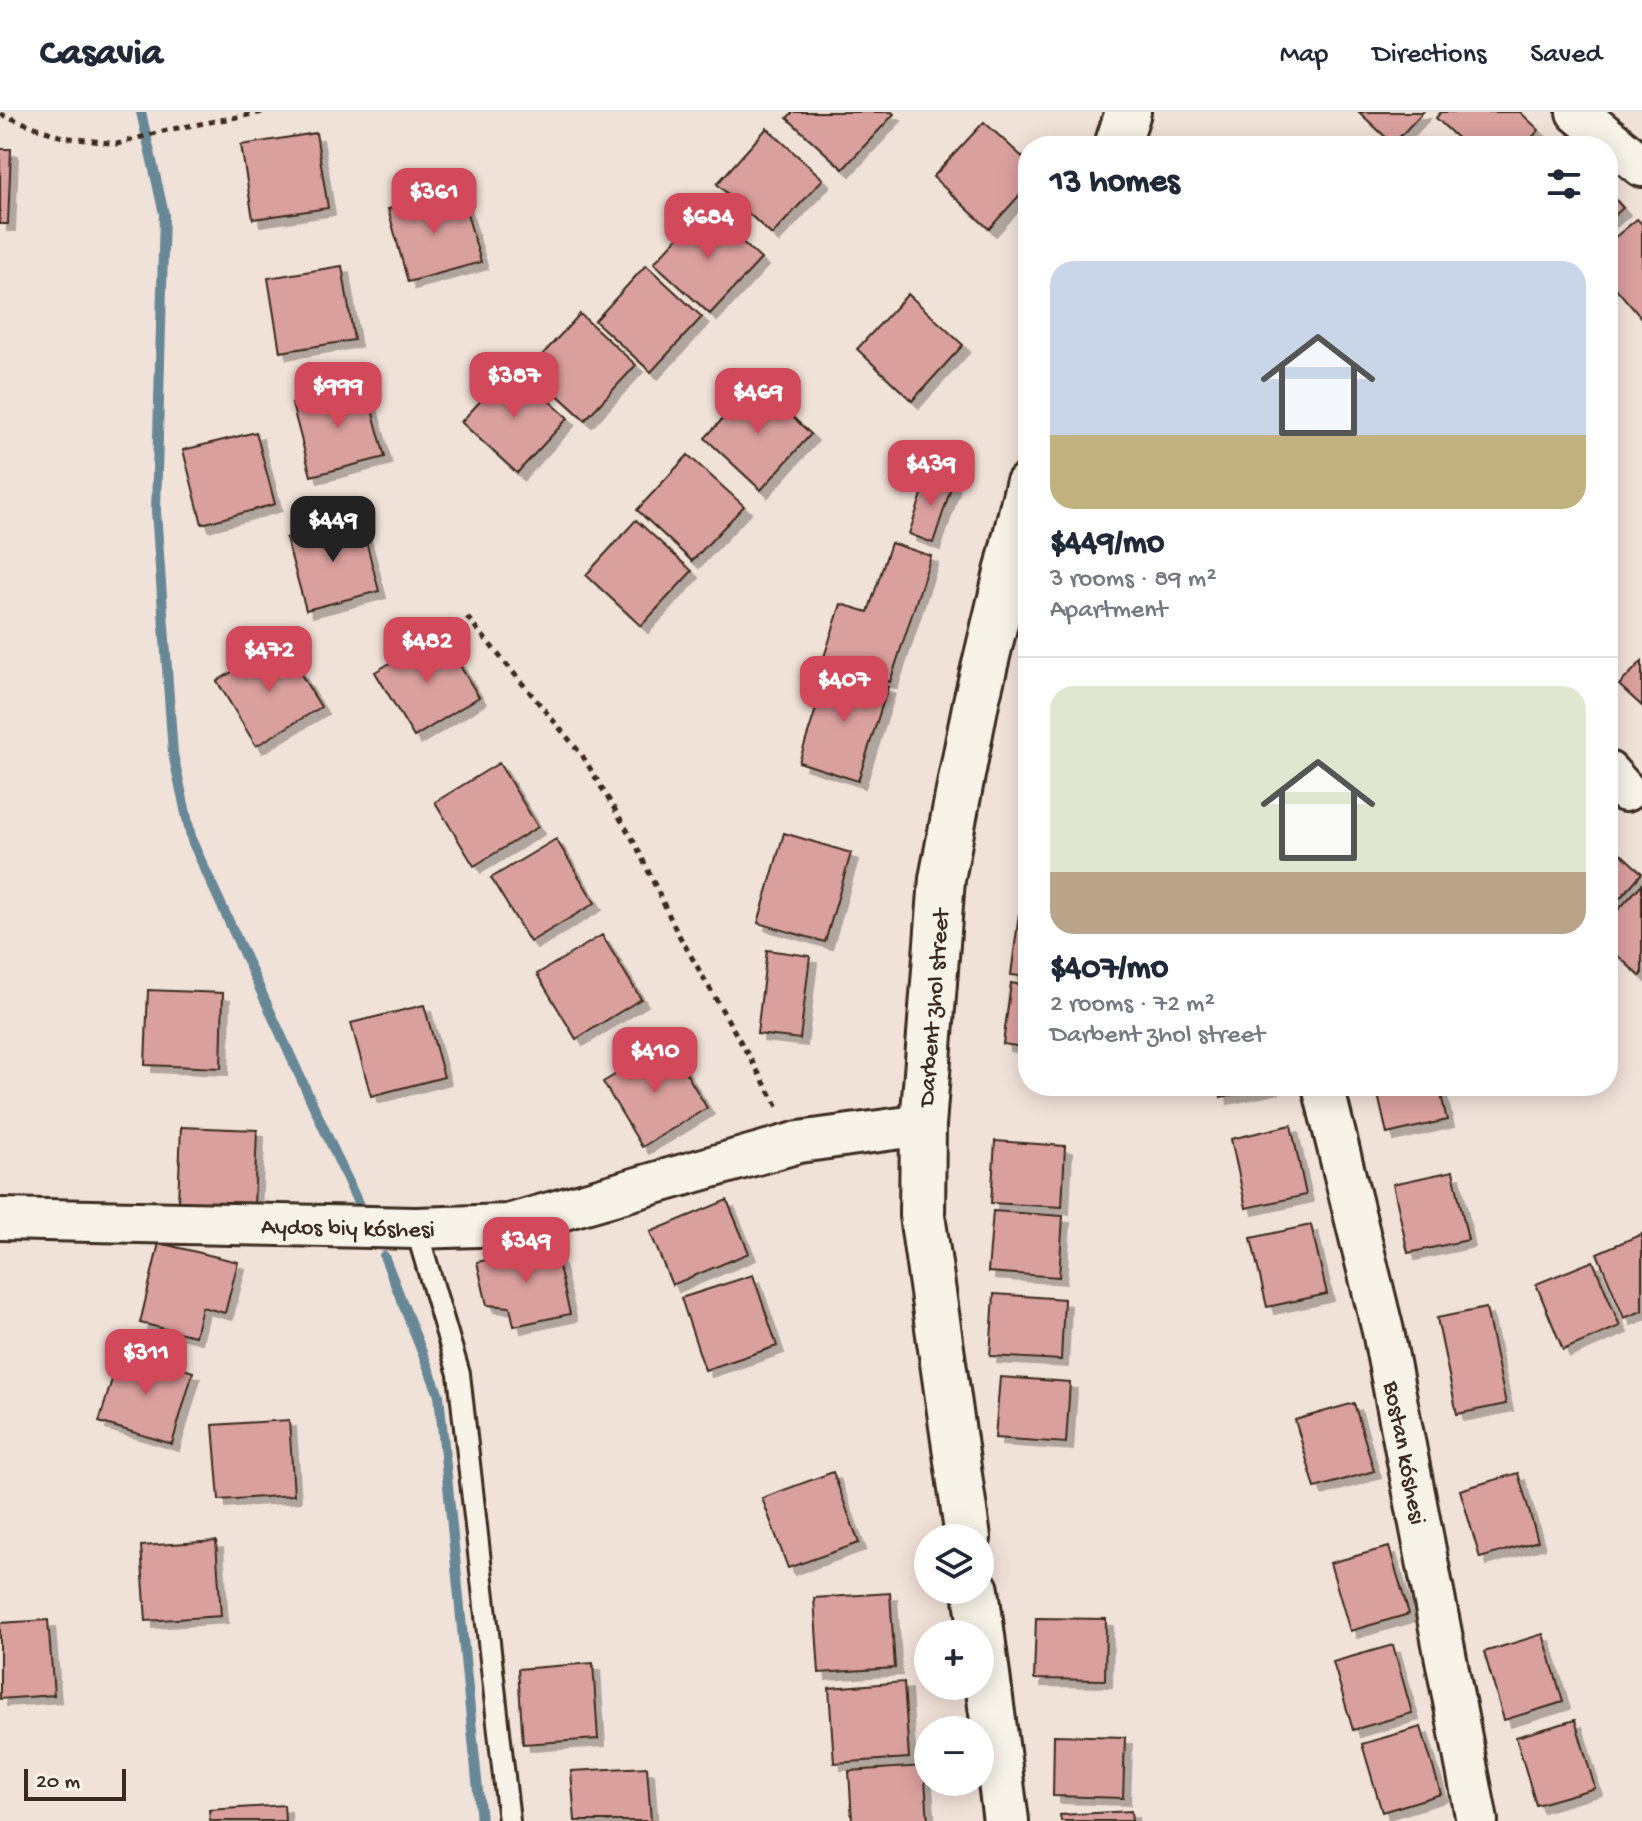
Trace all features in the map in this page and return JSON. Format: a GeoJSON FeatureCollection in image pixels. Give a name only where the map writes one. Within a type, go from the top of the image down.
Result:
{"type":"FeatureCollection","features":[{"type":"Feature","properties":{"kind":"main road"},"geometry":{"type":"LineString","coordinates":[[1120,136],[1128,112]]}},
{"type":"Feature","properties":{"kind":"main road","name":"Darbent zhol street"},"geometry":{"type":"LineString","coordinates":[[966,1524],[922,1215],[923,1125],[942,879],[976,702],[1018,527]]}},
{"type":"Feature","properties":{"kind":"main road"},"geometry":{"type":"LineString","coordinates":[[978,1604],[1006,1821]]}},
{"type":"Feature","properties":{"kind":"street"},"geometry":{"type":"LineString","coordinates":[[1577,112],[1606,136]]}},
{"type":"Feature","properties":{"kind":"street"},"geometry":{"type":"LineString","coordinates":[[1618,146],[1642,166]]}},
{"type":"Feature","properties":{"kind":"street","name":"Bostan kóshesi"},"geometry":{"type":"LineString","coordinates":[[1325,1096],[1383,1331],[1477,1821]]}},
{"type":"Feature","properties":{"kind":"street","name":"Aydos biy kóshesi"},"geometry":{"type":"LineString","coordinates":[[0,1219],[416,1228],[508,1225],[799,1142],[923,1125]]}},
{"type":"Feature","properties":{"kind":"lane"},"geometry":{"type":"LineString","coordinates":[[416,1228],[459,1374],[509,1821]]}},
{"type":"Feature","properties":{"kind":"path"},"geometry":{"type":"LineString","coordinates":[[0,114],[62,137],[117,144],[167,130],[264,112]]}},
{"type":"Feature","properties":{"kind":"path"},"geometry":{"type":"LineString","coordinates":[[467,617],[582,755],[636,845],[676,930],[736,1039],[799,1142]]}},
{"type":"Feature","properties":{"kind":"building"},"geometry":{"type":"Polygon","coordinates":[[[793,112],[894,114],[843,169],[787,118],[793,112]]]}},
{"type":"Feature","properties":{"kind":"building"},"geometry":{"type":"Polygon","coordinates":[[[1359,112],[1423,112],[1400,136],[1384,136],[1359,112]]]}},
{"type":"Feature","properties":{"kind":"building"},"geometry":{"type":"Polygon","coordinates":[[[1441,112],[1520,112],[1539,130],[1533,136],[1455,136],[1436,118],[1441,112]]]}},
{"type":"Feature","properties":{"kind":"building"},"geometry":{"type":"Polygon","coordinates":[[[984,122],[1018,153],[1018,197],[989,229],[933,177],[984,122]]]}},
{"type":"Feature","properties":{"kind":"building"},"geometry":{"type":"Polygon","coordinates":[[[767,128],[823,179],[772,235],[717,184],[767,128]]]}},
{"type":"Feature","properties":{"kind":"building"},"geometry":{"type":"Polygon","coordinates":[[[316,133],[328,208],[253,219],[241,145],[316,133]]]}},
{"type":"Feature","properties":{"kind":"building"},"geometry":{"type":"Polygon","coordinates":[[[0,149],[11,149],[8,224],[0,224],[0,149]]]}},
{"type":"Feature","properties":{"kind":"building"},"geometry":{"type":"Polygon","coordinates":[[[460,189],[481,262],[408,282],[388,209],[460,189]]]}},
{"type":"Feature","properties":{"kind":"building"},"geometry":{"type":"Polygon","coordinates":[[[705,208],[761,259],[710,314],[654,263],[705,208]]]}},
{"type":"Feature","properties":{"kind":"building"},"geometry":{"type":"Polygon","coordinates":[[[1637,219],[1642,224],[1642,319],[1618,291],[1618,235],[1637,219]]]}},
{"type":"Feature","properties":{"kind":"building"},"geometry":{"type":"Polygon","coordinates":[[[646,265],[702,317],[651,372],[595,321],[646,265]]]}},
{"type":"Feature","properties":{"kind":"building"},"geometry":{"type":"Polygon","coordinates":[[[342,266],[354,340],[280,352],[268,278],[342,266]]]}},
{"type":"Feature","properties":{"kind":"building"},"geometry":{"type":"Polygon","coordinates":[[[908,294],[963,345],[912,401],[857,349],[908,294]]]}},
{"type":"Feature","properties":{"kind":"building"},"geometry":{"type":"Polygon","coordinates":[[[580,314],[636,365],[585,420],[529,369],[580,314]]]}},
{"type":"Feature","properties":{"kind":"building"},"geometry":{"type":"Polygon","coordinates":[[[512,367],[568,418],[517,473],[461,422],[512,367]]]}},
{"type":"Feature","properties":{"kind":"building"},"geometry":{"type":"Polygon","coordinates":[[[756,383],[811,434],[761,490],[705,438],[756,383]]]}},
{"type":"Feature","properties":{"kind":"building"},"geometry":{"type":"Polygon","coordinates":[[[365,384],[385,457],[311,476],[292,404],[365,384]]]}},
{"type":"Feature","properties":{"kind":"building"},"geometry":{"type":"Polygon","coordinates":[[[256,432],[275,504],[202,524],[183,450],[256,432]]]}},
{"type":"Feature","properties":{"kind":"building"},"geometry":{"type":"Polygon","coordinates":[[[688,455],[744,506],[692,561],[637,510],[688,455]]]}},
{"type":"Feature","properties":{"kind":"building"},"geometry":{"type":"Polygon","coordinates":[[[929,473],[953,482],[933,543],[909,534],[929,473]]]}},
{"type":"Feature","properties":{"kind":"building"},"geometry":{"type":"Polygon","coordinates":[[[360,518],[379,591],[306,610],[286,538],[360,518]]]}},
{"type":"Feature","properties":{"kind":"building"},"geometry":{"type":"Polygon","coordinates":[[[636,520],[692,571],[641,626],[586,575],[636,520]]]}},
{"type":"Feature","properties":{"kind":"building"},"geometry":{"type":"Polygon","coordinates":[[[891,543],[931,556],[890,682],[823,660],[841,604],[868,612],[891,543]]]}},
{"type":"Feature","properties":{"kind":"building"},"geometry":{"type":"Polygon","coordinates":[[[440,633],[479,697],[414,737],[375,672],[440,633]]]}},
{"type":"Feature","properties":{"kind":"building"},"geometry":{"type":"Polygon","coordinates":[[[281,642],[321,707],[256,746],[217,681],[281,642]]]}},
{"type":"Feature","properties":{"kind":"building"},"geometry":{"type":"Polygon","coordinates":[[[1642,661],[1642,706],[1619,685],[1642,661]]]}},
{"type":"Feature","properties":{"kind":"building"},"geometry":{"type":"Polygon","coordinates":[[[829,668],[888,687],[858,781],[799,762],[829,668]]]}},
{"type":"Feature","properties":{"kind":"building"},"geometry":{"type":"Polygon","coordinates":[[[499,763],[538,827],[474,866],[435,802],[499,763]]]}},
{"type":"Feature","properties":{"kind":"building"},"geometry":{"type":"Polygon","coordinates":[[[784,833],[851,853],[825,942],[758,923],[784,833]]]}},
{"type":"Feature","properties":{"kind":"building"},"geometry":{"type":"Polygon","coordinates":[[[556,839],[595,903],[530,942],[491,878],[556,839]]]}},
{"type":"Feature","properties":{"kind":"building"},"geometry":{"type":"Polygon","coordinates":[[[1618,851],[1642,873],[1618,901],[1618,851]]]}},
{"type":"Feature","properties":{"kind":"building"},"geometry":{"type":"Polygon","coordinates":[[[1642,884],[1640,976],[1618,956],[1618,910],[1642,884]]]}},
{"type":"Feature","properties":{"kind":"building"},"geometry":{"type":"Polygon","coordinates":[[[1018,922],[1018,976],[1011,975],[1018,922]]]}},
{"type":"Feature","properties":{"kind":"building"},"geometry":{"type":"Polygon","coordinates":[[[602,935],[641,999],[576,1039],[537,974],[602,935]]]}},
{"type":"Feature","properties":{"kind":"building"},"geometry":{"type":"Polygon","coordinates":[[[767,950],[810,956],[800,1039],[757,1034],[767,950]]]}},
{"type":"Feature","properties":{"kind":"building"},"geometry":{"type":"Polygon","coordinates":[[[1011,983],[1018,984],[1018,1046],[1003,1044],[1011,983]]]}},
{"type":"Feature","properties":{"kind":"building"},"geometry":{"type":"Polygon","coordinates":[[[148,990],[223,993],[221,1068],[145,1065],[148,990]]]}},
{"type":"Feature","properties":{"kind":"building"},"geometry":{"type":"Polygon","coordinates":[[[424,1005],[444,1077],[371,1096],[351,1023],[424,1005]]]}},
{"type":"Feature","properties":{"kind":"building"},"geometry":{"type":"Polygon","coordinates":[[[668,1043],[707,1108],[642,1147],[603,1082],[668,1043]]]}},
{"type":"Feature","properties":{"kind":"building"},"geometry":{"type":"Polygon","coordinates":[[[1378,1096],[1441,1096],[1447,1120],[1387,1134],[1378,1096]]]}},
{"type":"Feature","properties":{"kind":"building"},"geometry":{"type":"Polygon","coordinates":[[[1291,1125],[1306,1195],[1246,1208],[1231,1139],[1291,1125]]]}},
{"type":"Feature","properties":{"kind":"building"},"geometry":{"type":"Polygon","coordinates":[[[181,1127],[257,1130],[254,1206],[178,1202],[181,1127]]]}},
{"type":"Feature","properties":{"kind":"building"},"geometry":{"type":"Polygon","coordinates":[[[995,1141],[1065,1146],[1062,1207],[991,1203],[995,1141]]]}},
{"type":"Feature","properties":{"kind":"building"},"geometry":{"type":"Polygon","coordinates":[[[1453,1171],[1468,1240],[1408,1253],[1393,1184],[1453,1171]]]}},
{"type":"Feature","properties":{"kind":"building"},"geometry":{"type":"Polygon","coordinates":[[[727,1200],[749,1253],[672,1285],[650,1232],[727,1200]]]}},
{"type":"Feature","properties":{"kind":"building"},"geometry":{"type":"Polygon","coordinates":[[[993,1211],[1063,1216],[1059,1277],[988,1272],[993,1211]]]}},
{"type":"Feature","properties":{"kind":"building"},"geometry":{"type":"Polygon","coordinates":[[[1311,1225],[1327,1294],[1267,1307],[1251,1238],[1311,1225]]]}},
{"type":"Feature","properties":{"kind":"building"},"geometry":{"type":"Polygon","coordinates":[[[1642,1234],[1642,1311],[1624,1318],[1597,1253],[1642,1234]]]}},
{"type":"Feature","properties":{"kind":"building"},"geometry":{"type":"Polygon","coordinates":[[[159,1243],[238,1262],[225,1313],[202,1307],[195,1336],[140,1323],[159,1243]]]}},
{"type":"Feature","properties":{"kind":"building"},"geometry":{"type":"Polygon","coordinates":[[[554,1245],[570,1314],[514,1326],[510,1307],[487,1305],[477,1262],[554,1245]]]}},
{"type":"Feature","properties":{"kind":"building"},"geometry":{"type":"Polygon","coordinates":[[[1593,1261],[1620,1326],[1563,1350],[1536,1284],[1593,1261]]]}},
{"type":"Feature","properties":{"kind":"building"},"geometry":{"type":"Polygon","coordinates":[[[753,1275],[777,1346],[705,1370],[681,1298],[753,1275]]]}},
{"type":"Feature","properties":{"kind":"building"},"geometry":{"type":"Polygon","coordinates":[[[994,1294],[1064,1299],[1061,1360],[990,1356],[994,1294]]]}},
{"type":"Feature","properties":{"kind":"building"},"geometry":{"type":"Polygon","coordinates":[[[1486,1308],[1506,1404],[1457,1414],[1437,1318],[1486,1308]]]}},
{"type":"Feature","properties":{"kind":"building"},"geometry":{"type":"Polygon","coordinates":[[[121,1350],[193,1372],[172,1444],[99,1422],[121,1350]]]}},
{"type":"Feature","properties":{"kind":"building"},"geometry":{"type":"Polygon","coordinates":[[[1000,1377],[1070,1382],[1066,1443],[995,1438],[1000,1377]]]}},
{"type":"Feature","properties":{"kind":"building"},"geometry":{"type":"Polygon","coordinates":[[[1354,1403],[1374,1471],[1315,1488],[1295,1420],[1354,1403]]]}},
{"type":"Feature","properties":{"kind":"building"},"geometry":{"type":"Polygon","coordinates":[[[289,1420],[294,1495],[219,1500],[213,1425],[289,1420]]]}},
{"type":"Feature","properties":{"kind":"building"},"geometry":{"type":"Polygon","coordinates":[[[833,1472],[859,1543],[788,1568],[762,1498],[833,1472]]]}},
{"type":"Feature","properties":{"kind":"building"},"geometry":{"type":"Polygon","coordinates":[[[1518,1473],[1538,1541],[1480,1558],[1460,1490],[1518,1473]]]}},
{"type":"Feature","properties":{"kind":"building"},"geometry":{"type":"Polygon","coordinates":[[[216,1541],[221,1616],[146,1621],[141,1546],[216,1541]]]}},
{"type":"Feature","properties":{"kind":"building"},"geometry":{"type":"Polygon","coordinates":[[[1389,1547],[1409,1614],[1350,1631],[1330,1563],[1389,1547]]]}},
{"type":"Feature","properties":{"kind":"building"},"geometry":{"type":"Polygon","coordinates":[[[890,1593],[895,1668],[819,1673],[814,1598],[890,1593]]]}},
{"type":"Feature","properties":{"kind":"building"},"geometry":{"type":"Polygon","coordinates":[[[1036,1618],[1106,1619],[1105,1680],[1034,1679],[1036,1618]]]}},
{"type":"Feature","properties":{"kind":"building"},"geometry":{"type":"Polygon","coordinates":[[[48,1620],[54,1695],[0,1699],[0,1623],[48,1620]]]}},
{"type":"Feature","properties":{"kind":"building"},"geometry":{"type":"Polygon","coordinates":[[[1543,1634],[1563,1702],[1504,1720],[1484,1652],[1543,1634]]]}},
{"type":"Feature","properties":{"kind":"building"},"geometry":{"type":"Polygon","coordinates":[[[1393,1645],[1412,1713],[1353,1730],[1333,1662],[1393,1645]]]}},
{"type":"Feature","properties":{"kind":"building"},"geometry":{"type":"Polygon","coordinates":[[[593,1663],[598,1739],[523,1744],[518,1669],[593,1663]]]}},
{"type":"Feature","properties":{"kind":"building"},"geometry":{"type":"Polygon","coordinates":[[[904,1682],[909,1758],[834,1763],[829,1688],[904,1682]]]}},
{"type":"Feature","properties":{"kind":"building"},"geometry":{"type":"Polygon","coordinates":[[[1575,1720],[1595,1788],[1536,1805],[1516,1737],[1575,1720]]]}},
{"type":"Feature","properties":{"kind":"building"},"geometry":{"type":"Polygon","coordinates":[[[1421,1727],[1441,1794],[1382,1812],[1362,1744],[1421,1727]]]}},
{"type":"Feature","properties":{"kind":"building"},"geometry":{"type":"Polygon","coordinates":[[[1054,1735],[1125,1737],[1123,1798],[1053,1796],[1054,1735]]]}},
{"type":"Feature","properties":{"kind":"building"},"geometry":{"type":"Polygon","coordinates":[[[647,1767],[651,1821],[575,1821],[571,1771],[647,1767]]]}},
{"type":"Feature","properties":{"kind":"building"},"geometry":{"type":"Polygon","coordinates":[[[914,1767],[914,1796],[926,1796],[928,1821],[852,1821],[849,1771],[914,1767]]]}},
{"type":"Feature","properties":{"kind":"building"},"geometry":{"type":"Polygon","coordinates":[[[284,1805],[285,1821],[210,1821],[209,1810],[284,1805]]]}},
{"type":"Feature","properties":{"kind":"building"},"geometry":{"type":"Polygon","coordinates":[[[1131,1811],[1132,1821],[1061,1821],[1060,1815],[1131,1811]]]}},
{"type":"Feature","properties":{"kind":"waterway"},"geometry":{"type":"LineString","coordinates":[[141,112],[164,214],[156,511],[173,754],[192,841],[359,1205]]}},
{"type":"Feature","properties":{"kind":"waterway"},"geometry":{"type":"LineString","coordinates":[[384,1256],[439,1395],[481,1821]]}}]}
